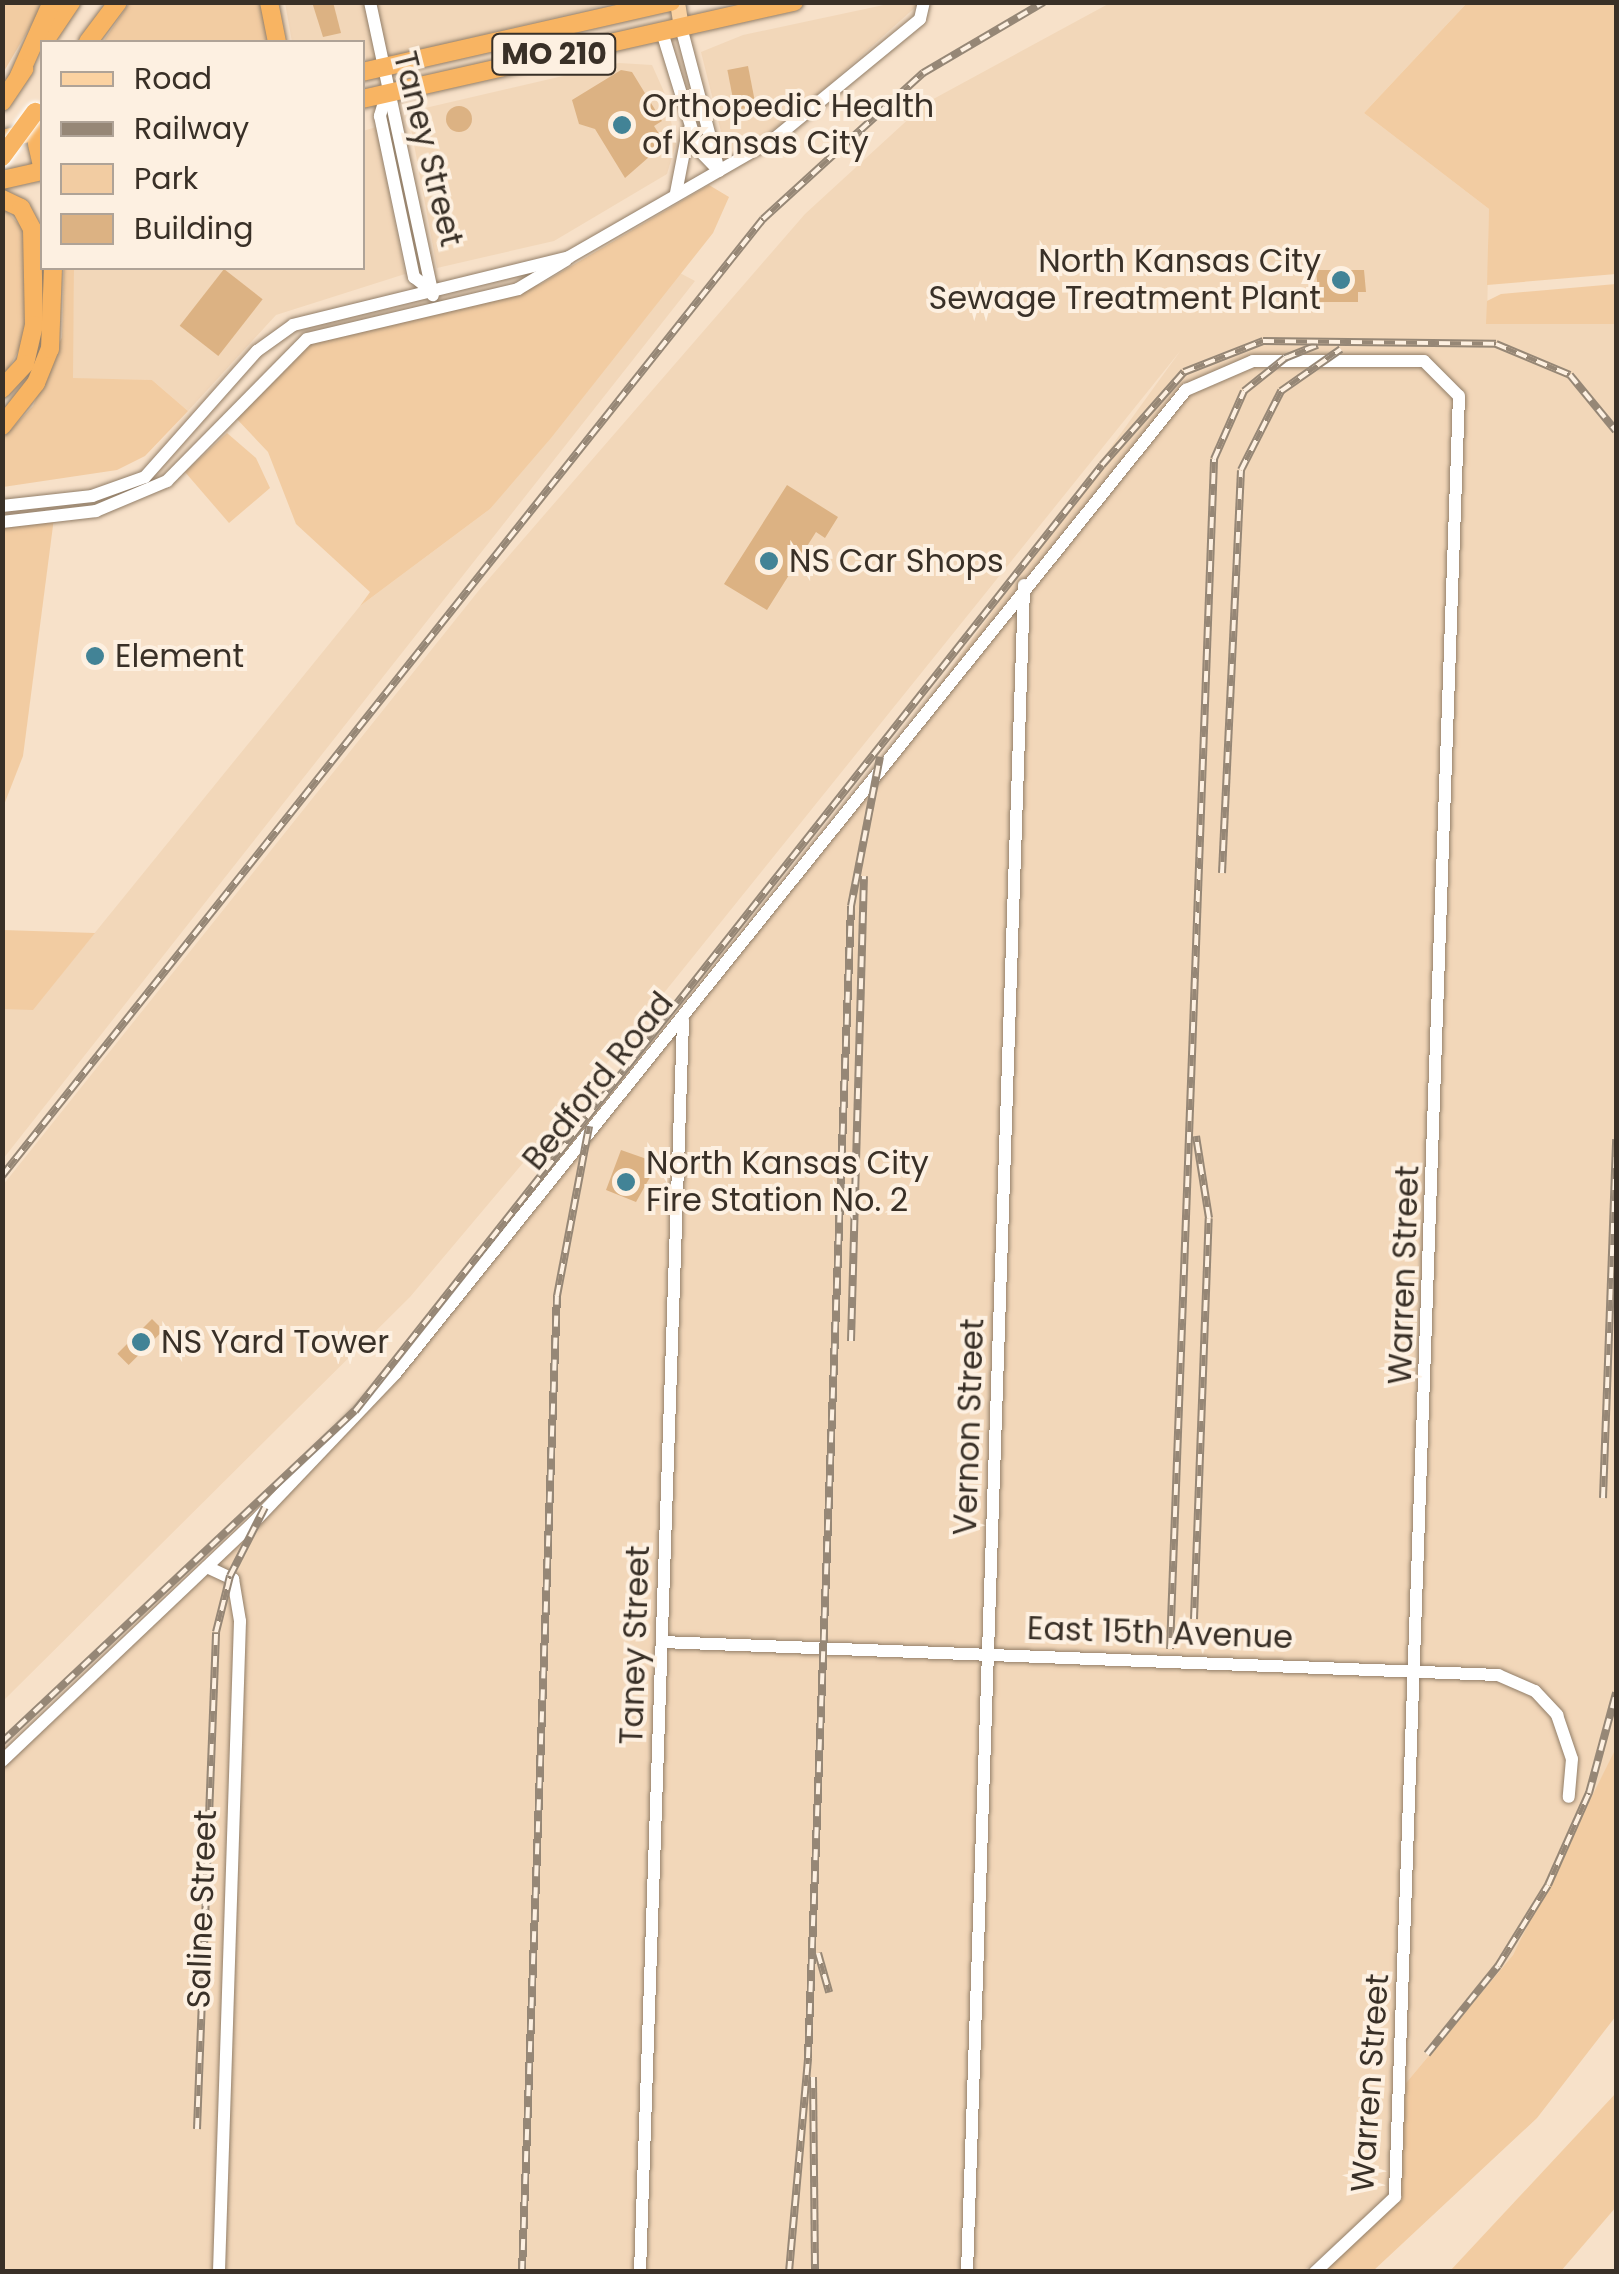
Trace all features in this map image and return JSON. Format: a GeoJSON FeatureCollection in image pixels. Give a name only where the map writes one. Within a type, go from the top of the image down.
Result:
{"type":"FeatureCollection","features":[{"type":"Feature","properties":{"kind":"highway"},"geometry":{"type":"LineString","coordinates":[[19,76],[52,2]]}},
{"type":"Feature","properties":{"kind":"highway"},"geometry":{"type":"LineString","coordinates":[[45,40],[72,2]]}},
{"type":"Feature","properties":{"kind":"highway"},"geometry":{"type":"LineString","coordinates":[[90,40],[118,2]]}},
{"type":"Feature","properties":{"kind":"highway"},"geometry":{"type":"LineString","coordinates":[[269,2],[277,40]]}},
{"type":"Feature","properties":{"kind":"highway","name":"MO 210"},"geometry":{"type":"LineString","coordinates":[[365,98],[794,2]]}},
{"type":"Feature","properties":{"kind":"highway","name":"MO 210"},"geometry":{"type":"LineString","coordinates":[[371,70],[666,3]]}},
{"type":"Feature","properties":{"kind":"highway"},"geometry":{"type":"LineString","coordinates":[[2,102],[40,47]]}},
{"type":"Feature","properties":{"kind":"highway"},"geometry":{"type":"LineString","coordinates":[[2,155],[39,107]]}},
{"type":"Feature","properties":{"kind":"highway"},"geometry":{"type":"LineString","coordinates":[[2,139],[40,139]]}},
{"type":"Feature","properties":{"kind":"highway"},"geometry":{"type":"LineString","coordinates":[[2,180],[40,169]]}},
{"type":"Feature","properties":{"kind":"highway"},"geometry":{"type":"LineString","coordinates":[[2,199],[21,208],[32,229],[34,325],[26,364],[2,389]]}},
{"type":"Feature","properties":{"kind":"highway"},"geometry":{"type":"LineString","coordinates":[[2,426],[36,383],[50,348],[53,270]]}},
{"type":"Feature","properties":{"kind":"main road"},"geometry":{"type":"LineString","coordinates":[[666,3],[681,27]]}},
{"type":"Feature","properties":{"kind":"main road"},"geometry":{"type":"LineString","coordinates":[[662,32],[666,3]]}},
{"type":"Feature","properties":{"kind":"main road"},"geometry":{"type":"LineString","coordinates":[[2,155],[40,139]]}},
{"type":"Feature","properties":{"kind":"street","name":"Taney Street"},"geometry":{"type":"LineString","coordinates":[[370,2],[371,70],[386,94],[437,307]]}},
{"type":"Feature","properties":{"kind":"street"},"geometry":{"type":"LineString","coordinates":[[2,522],[96,511],[142,495],[183,466],[291,348],[437,307],[530,286],[569,257],[774,139],[920,19],[924,2]]}},
{"type":"Feature","properties":{"kind":"street"},"geometry":{"type":"LineString","coordinates":[[681,27],[719,171]]}},
{"type":"Feature","properties":{"kind":"street"},"geometry":{"type":"LineString","coordinates":[[662,32],[687,118],[707,166],[719,171]]}},
{"type":"Feature","properties":{"kind":"street"},"geometry":{"type":"LineString","coordinates":[[676,194],[689,150],[687,118]]}},
{"type":"Feature","properties":{"kind":"street"},"geometry":{"type":"LineString","coordinates":[[2,506],[92,496],[145,478],[280,332],[569,257]]}},
{"type":"Feature","properties":{"kind":"street","name":"Bedford Road"},"geometry":{"type":"LineString","coordinates":[[2,1761],[207,1567],[395,1374],[682,1020],[1024,585],[1186,390],[1253,361],[1412,358]]}},
{"type":"Feature","properties":{"kind":"street","name":"Warren Street"},"geometry":{"type":"LineString","coordinates":[[1315,2272],[1384,2215],[1396,2197],[1418,1670],[1459,396],[1442,372],[1412,358]]}},
{"type":"Feature","properties":{"kind":"street","name":"Vernon Street"},"geometry":{"type":"LineString","coordinates":[[968,2272],[1024,585]]}},
{"type":"Feature","properties":{"kind":"street","name":"Taney Street"},"geometry":{"type":"LineString","coordinates":[[640,2272],[682,1020]]}},
{"type":"Feature","properties":{"kind":"street","name":"Saline Street"},"geometry":{"type":"LineString","coordinates":[[207,1567],[233,1579],[240,1621],[219,2272]]}},
{"type":"Feature","properties":{"kind":"street","name":"East 15th Avenue"},"geometry":{"type":"LineString","coordinates":[[662,1642],[1498,1674],[1535,1691],[1564,1729],[1572,1759],[1569,1797]]}},
{"type":"Feature","properties":{"kind":"shaded area"},"geometry":{"type":"Polygon","coordinates":[[[285,3],[613,3],[367,63],[365,40],[292,40],[285,3]]]}},
{"type":"Feature","properties":{"kind":"shaded area"},"geometry":{"type":"Polygon","coordinates":[[[893,3],[920,3],[793,117],[739,151],[725,148],[701,52],[743,35],[893,3]]]}},
{"type":"Feature","properties":{"kind":"shaded area"},"geometry":{"type":"Polygon","coordinates":[[[1110,3],[1467,3],[1364,113],[1489,209],[1487,324],[1616,324],[1616,1748],[1592,1806],[1513,1955],[1406,2083],[1406,2045],[1395,2197],[1303,2271],[3,2271],[3,1757],[254,1522],[379,1392],[871,779],[1181,350],[618,1050],[410,1297],[3,1701],[3,1185],[480,589],[805,214],[926,103],[1110,3]]]}},
{"type":"Feature","properties":{"kind":"shaded area"},"geometry":{"type":"Polygon","coordinates":[[[619,63],[652,65],[665,94],[676,144],[667,174],[554,241],[437,268],[408,112],[619,63]]]}},
{"type":"Feature","properties":{"kind":"shaded area"},"geometry":{"type":"Polygon","coordinates":[[[376,127],[405,274],[276,315],[188,411],[152,380],[72,379],[74,270],[365,270],[365,130],[376,127]]]}},
{"type":"Feature","properties":{"kind":"shaded area"},"geometry":{"type":"Polygon","coordinates":[[[678,272],[695,281],[3,1159],[3,1009],[33,1009],[360,606],[490,509],[678,272]]]}},
{"type":"Feature","properties":{"kind":"green space"},"geometry":{"type":"Polygon","coordinates":[[[130,2],[263,3],[272,40],[104,40],[130,2]]]}},
{"type":"Feature","properties":{"kind":"green space"},"geometry":{"type":"Polygon","coordinates":[[[3,3],[44,3],[3,73],[3,3]]]}},
{"type":"Feature","properties":{"kind":"green space"},"geometry":{"type":"Polygon","coordinates":[[[1467,3],[1616,3],[1616,274],[1487,285],[1489,209],[1364,113],[1467,3]]]}},
{"type":"Feature","properties":{"kind":"green space"},"geometry":{"type":"Polygon","coordinates":[[[709,185],[729,197],[713,233],[551,438],[490,509],[360,606],[370,592],[296,524],[268,452],[235,417],[305,341],[541,284],[709,185]]]}},
{"type":"Feature","properties":{"kind":"green space"},"geometry":{"type":"Polygon","coordinates":[[[3,207],[23,229],[26,336],[3,379],[3,207]]]}},
{"type":"Feature","properties":{"kind":"green space"},"geometry":{"type":"Polygon","coordinates":[[[64,270],[74,270],[73,378],[152,380],[188,411],[145,456],[117,470],[3,487],[3,438],[33,406],[62,337],[64,270]]]}},
{"type":"Feature","properties":{"kind":"green space"},"geometry":{"type":"Polygon","coordinates":[[[1616,284],[1616,324],[1486,324],[1487,301],[1501,294],[1616,284]]]}},
{"type":"Feature","properties":{"kind":"green space"},"geometry":{"type":"Polygon","coordinates":[[[227,433],[256,458],[270,488],[229,523],[185,472],[227,433]]]}},
{"type":"Feature","properties":{"kind":"green space"},"geometry":{"type":"Polygon","coordinates":[[[54,518],[23,756],[2,810],[2,525],[54,518]]]}},
{"type":"Feature","properties":{"kind":"green space"},"geometry":{"type":"Polygon","coordinates":[[[3,930],[95,933],[33,1010],[3,1009],[3,930]]]}},
{"type":"Feature","properties":{"kind":"green space"},"geometry":{"type":"Polygon","coordinates":[[[1616,1748],[1616,2016],[1537,2118],[1373,2271],[1323,2272],[1398,2202],[1406,2083],[1513,1955],[1616,1748]]]}},
{"type":"Feature","properties":{"kind":"green space"},"geometry":{"type":"Polygon","coordinates":[[[1616,2093],[1616,2207],[1561,2271],[1450,2271],[1616,2093]]]}},
{"type":"Feature","properties":{"kind":"building"},"geometry":{"type":"Polygon","coordinates":[[[312,2],[333,2],[341,33],[323,37],[312,2]]]}},
{"type":"Feature","properties":{"kind":"building"},"geometry":{"type":"Polygon","coordinates":[[[748,66],[756,106],[735,110],[727,70],[748,66]]]}},
{"type":"Feature","properties":{"kind":"building","name":"Orthopedic Health of Kansas City"},"geometry":{"type":"Polygon","coordinates":[[[621,70],[632,72],[662,121],[654,126],[665,143],[625,178],[595,129],[579,124],[572,100],[621,70]]]}},
{"type":"Feature","properties":{"kind":"building"},"geometry":{"type":"Polygon","coordinates":[[[459,106],[468,110],[472,119],[468,128],[459,132],[450,128],[446,119],[450,110],[459,106]]]}},
{"type":"Feature","properties":{"kind":"building"},"geometry":{"type":"Polygon","coordinates":[[[225,270],[263,299],[218,356],[180,326],[225,270]]]}},
{"type":"Feature","properties":{"kind":"building","name":"North Kansas City Sewage Treatment Plant"},"geometry":{"type":"Polygon","coordinates":[[[1316,270],[1364,270],[1366,292],[1358,292],[1358,302],[1319,302],[1316,270]]]}},
{"type":"Feature","properties":{"kind":"building","name":"NS Car Shops"},"geometry":{"type":"Polygon","coordinates":[[[787,485],[838,517],[825,538],[816,532],[767,610],[724,584],[787,485]]]}},
{"type":"Feature","properties":{"kind":"building","name":"North Kansas City Fire Station No. 2"},"geometry":{"type":"Polygon","coordinates":[[[621,1150],[658,1163],[636,1202],[606,1190],[621,1150]]]}},
{"type":"Feature","properties":{"kind":"building","name":"NS Yard Tower"},"geometry":{"type":"Polygon","coordinates":[[[152,1319],[163,1330],[129,1365],[117,1354],[152,1319]]]}},
{"type":"Feature","properties":{"kind":"railway"},"geometry":{"type":"LineString","coordinates":[[2,1176],[763,219],[923,73],[1044,2]]}},
{"type":"Feature","properties":{"kind":"railway"},"geometry":{"type":"LineString","coordinates":[[2,1742],[355,1411],[1102,465],[1184,372],[1263,341],[1496,344],[1570,375],[1616,431]]}},
{"type":"Feature","properties":{"kind":"railway"},"geometry":{"type":"LineString","coordinates":[[1170,1649],[1214,459],[1244,391],[1285,358],[1318,345]]}},
{"type":"Feature","properties":{"kind":"railway"},"geometry":{"type":"LineString","coordinates":[[1222,873],[1241,470],[1281,391],[1341,349]]}},
{"type":"Feature","properties":{"kind":"railway"},"geometry":{"type":"LineString","coordinates":[[789,2272],[808,2058],[851,906],[880,757]]}},
{"type":"Feature","properties":{"kind":"railway"},"geometry":{"type":"LineString","coordinates":[[851,1341],[864,876]]}},
{"type":"Feature","properties":{"kind":"railway"},"geometry":{"type":"LineString","coordinates":[[522,2272],[557,1296],[589,1126]]}},
{"type":"Feature","properties":{"kind":"railway"},"geometry":{"type":"LineString","coordinates":[[1194,1619],[1209,1218],[1196,1136]]}},
{"type":"Feature","properties":{"kind":"railway"},"geometry":{"type":"LineString","coordinates":[[1603,1498],[1616,1139]]}},
{"type":"Feature","properties":{"kind":"railway"},"geometry":{"type":"LineString","coordinates":[[197,2129],[216,1632],[230,1576],[265,1507]]}},
{"type":"Feature","properties":{"kind":"railway"},"geometry":{"type":"LineString","coordinates":[[1427,2054],[1498,1966],[1548,1885],[1589,1793],[1616,1693]]}},
{"type":"Feature","properties":{"kind":"railway"},"geometry":{"type":"LineString","coordinates":[[818,1953],[829,1992]]}},
{"type":"Feature","properties":{"kind":"railway"},"geometry":{"type":"LineString","coordinates":[[813,2077],[815,2272]]}},
{"type":"Feature","properties":{"kind":"place","name":"Orthopedic Health of Kansas City"},"geometry":{"type":"Point","coordinates":[622,125]}},
{"type":"Feature","properties":{"kind":"place","name":"North Kansas City Sewage Treatment Plant"},"geometry":{"type":"Point","coordinates":[1341,280]}},
{"type":"Feature","properties":{"kind":"place","name":"NS Car Shops"},"geometry":{"type":"Point","coordinates":[769,561]}},
{"type":"Feature","properties":{"kind":"place","name":"Element"},"geometry":{"type":"Point","coordinates":[95,656]}},
{"type":"Feature","properties":{"kind":"place","name":"North Kansas City Fire Station No. 2"},"geometry":{"type":"Point","coordinates":[626,1182]}},
{"type":"Feature","properties":{"kind":"place","name":"NS Yard Tower"},"geometry":{"type":"Point","coordinates":[141,1342]}}]}
